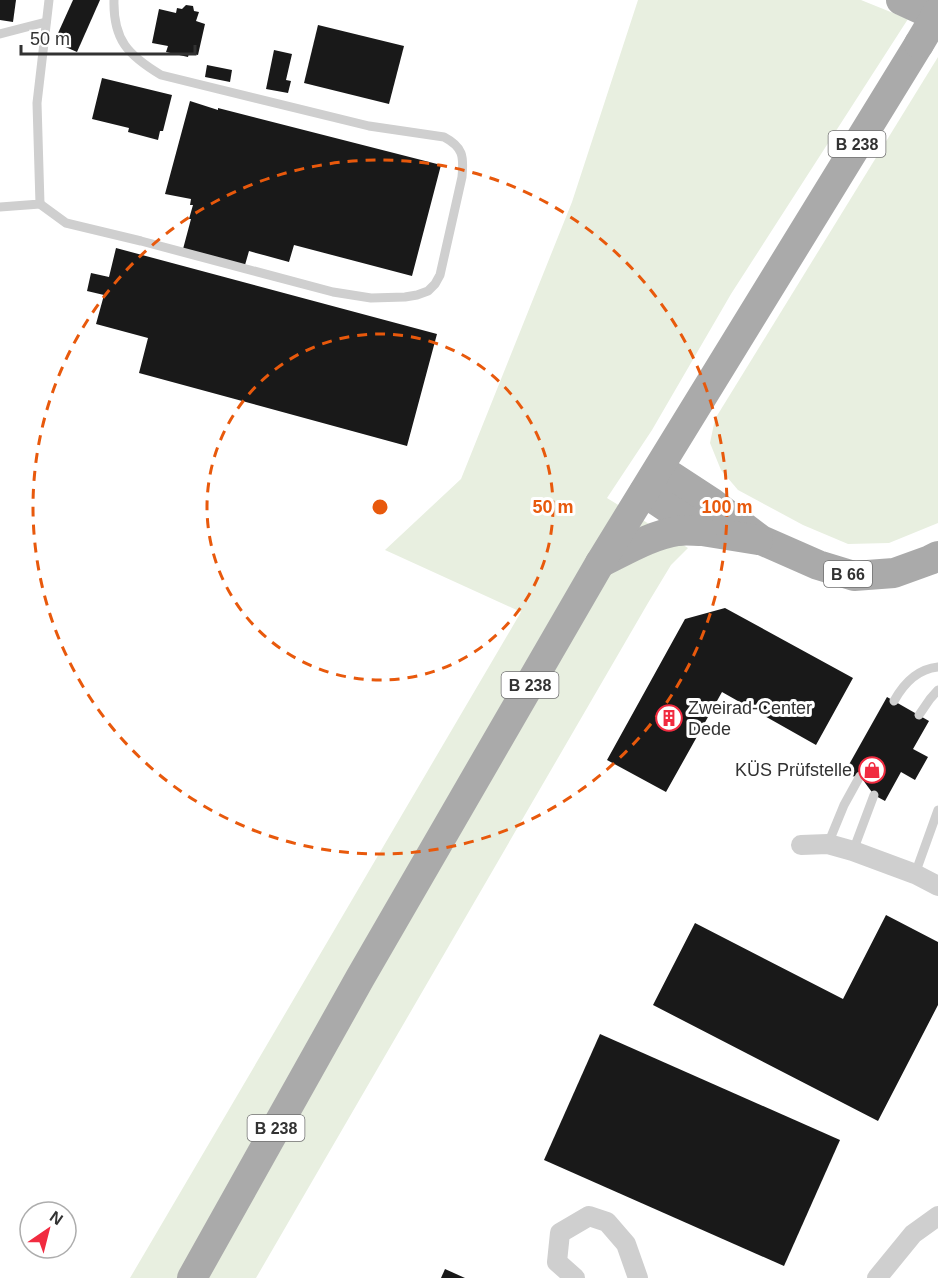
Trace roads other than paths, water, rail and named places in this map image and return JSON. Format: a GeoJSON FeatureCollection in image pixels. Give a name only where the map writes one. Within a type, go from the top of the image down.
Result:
{"type":"FeatureCollection","features":[{"type":"Feature","properties":{"kind":"main road"},"geometry":{"type":"LineString","coordinates":[[901,0],[938,14]]}},
{"type":"Feature","properties":{"kind":"main road","name":"B 238"},"geometry":{"type":"LineString","coordinates":[[192,1278],[360,978],[600,563],[938,14]]}},
{"type":"Feature","properties":{"kind":"main road","name":"B 66"},"geometry":{"type":"LineString","coordinates":[[651,480],[702,531]]}},
{"type":"Feature","properties":{"kind":"main road","name":"B 66"},"geometry":{"type":"LineString","coordinates":[[651,480],[711,502],[761,540],[818,565],[854,576],[894,573],[938,556]]}},
{"type":"Feature","properties":{"kind":"main road","name":"B 66"},"geometry":{"type":"LineString","coordinates":[[600,563],[646,541],[681,530],[761,540]]}},
{"type":"Feature","properties":{"kind":"street"},"geometry":{"type":"LineString","coordinates":[[801,845],[828,844],[853,851],[915,874],[938,886]]}},
{"type":"Feature","properties":{"kind":"street"},"geometry":{"type":"LineString","coordinates":[[575,1278],[557,1262],[560,1233],[589,1216],[607,1222],[626,1244],[638,1278]]}},
{"type":"Feature","properties":{"kind":"street"},"geometry":{"type":"LineString","coordinates":[[877,1278],[913,1234],[938,1216]]}},
{"type":"Feature","properties":{"kind":"lane"},"geometry":{"type":"LineString","coordinates":[[40,204],[37,103],[49,0]]}},
{"type":"Feature","properties":{"kind":"lane"},"geometry":{"type":"LineString","coordinates":[[0,207],[40,204],[66,223],[333,292],[371,298],[417,295],[428,291],[440,275],[462,177],[461,152],[454,142],[444,137],[369,126],[161,75],[143,64],[129,51],[119,35],[114,17],[114,0]]}},
{"type":"Feature","properties":{"kind":"lane"},"geometry":{"type":"LineString","coordinates":[[0,34],[46,22]]}},
{"type":"Feature","properties":{"kind":"lane"},"geometry":{"type":"LineString","coordinates":[[894,701],[906,682],[915,675],[938,667]]}},
{"type":"Feature","properties":{"kind":"lane"},"geometry":{"type":"LineString","coordinates":[[919,715],[938,690]]}},
{"type":"Feature","properties":{"kind":"lane"},"geometry":{"type":"LineString","coordinates":[[828,844],[844,804],[860,776]]}},
{"type":"Feature","properties":{"kind":"lane"},"geometry":{"type":"LineString","coordinates":[[853,851],[874,795]]}},
{"type":"Feature","properties":{"kind":"lane"},"geometry":{"type":"LineString","coordinates":[[915,874],[938,810]]}},
{"type":"Feature","properties":{"kind":"place","name":"Zweirad-Center Dede"},"geometry":{"type":"Point","coordinates":[669,718]}},
{"type":"Feature","properties":{"kind":"place","name":"KÜS Prüfstelle"},"geometry":{"type":"Point","coordinates":[872,770]}}]}
